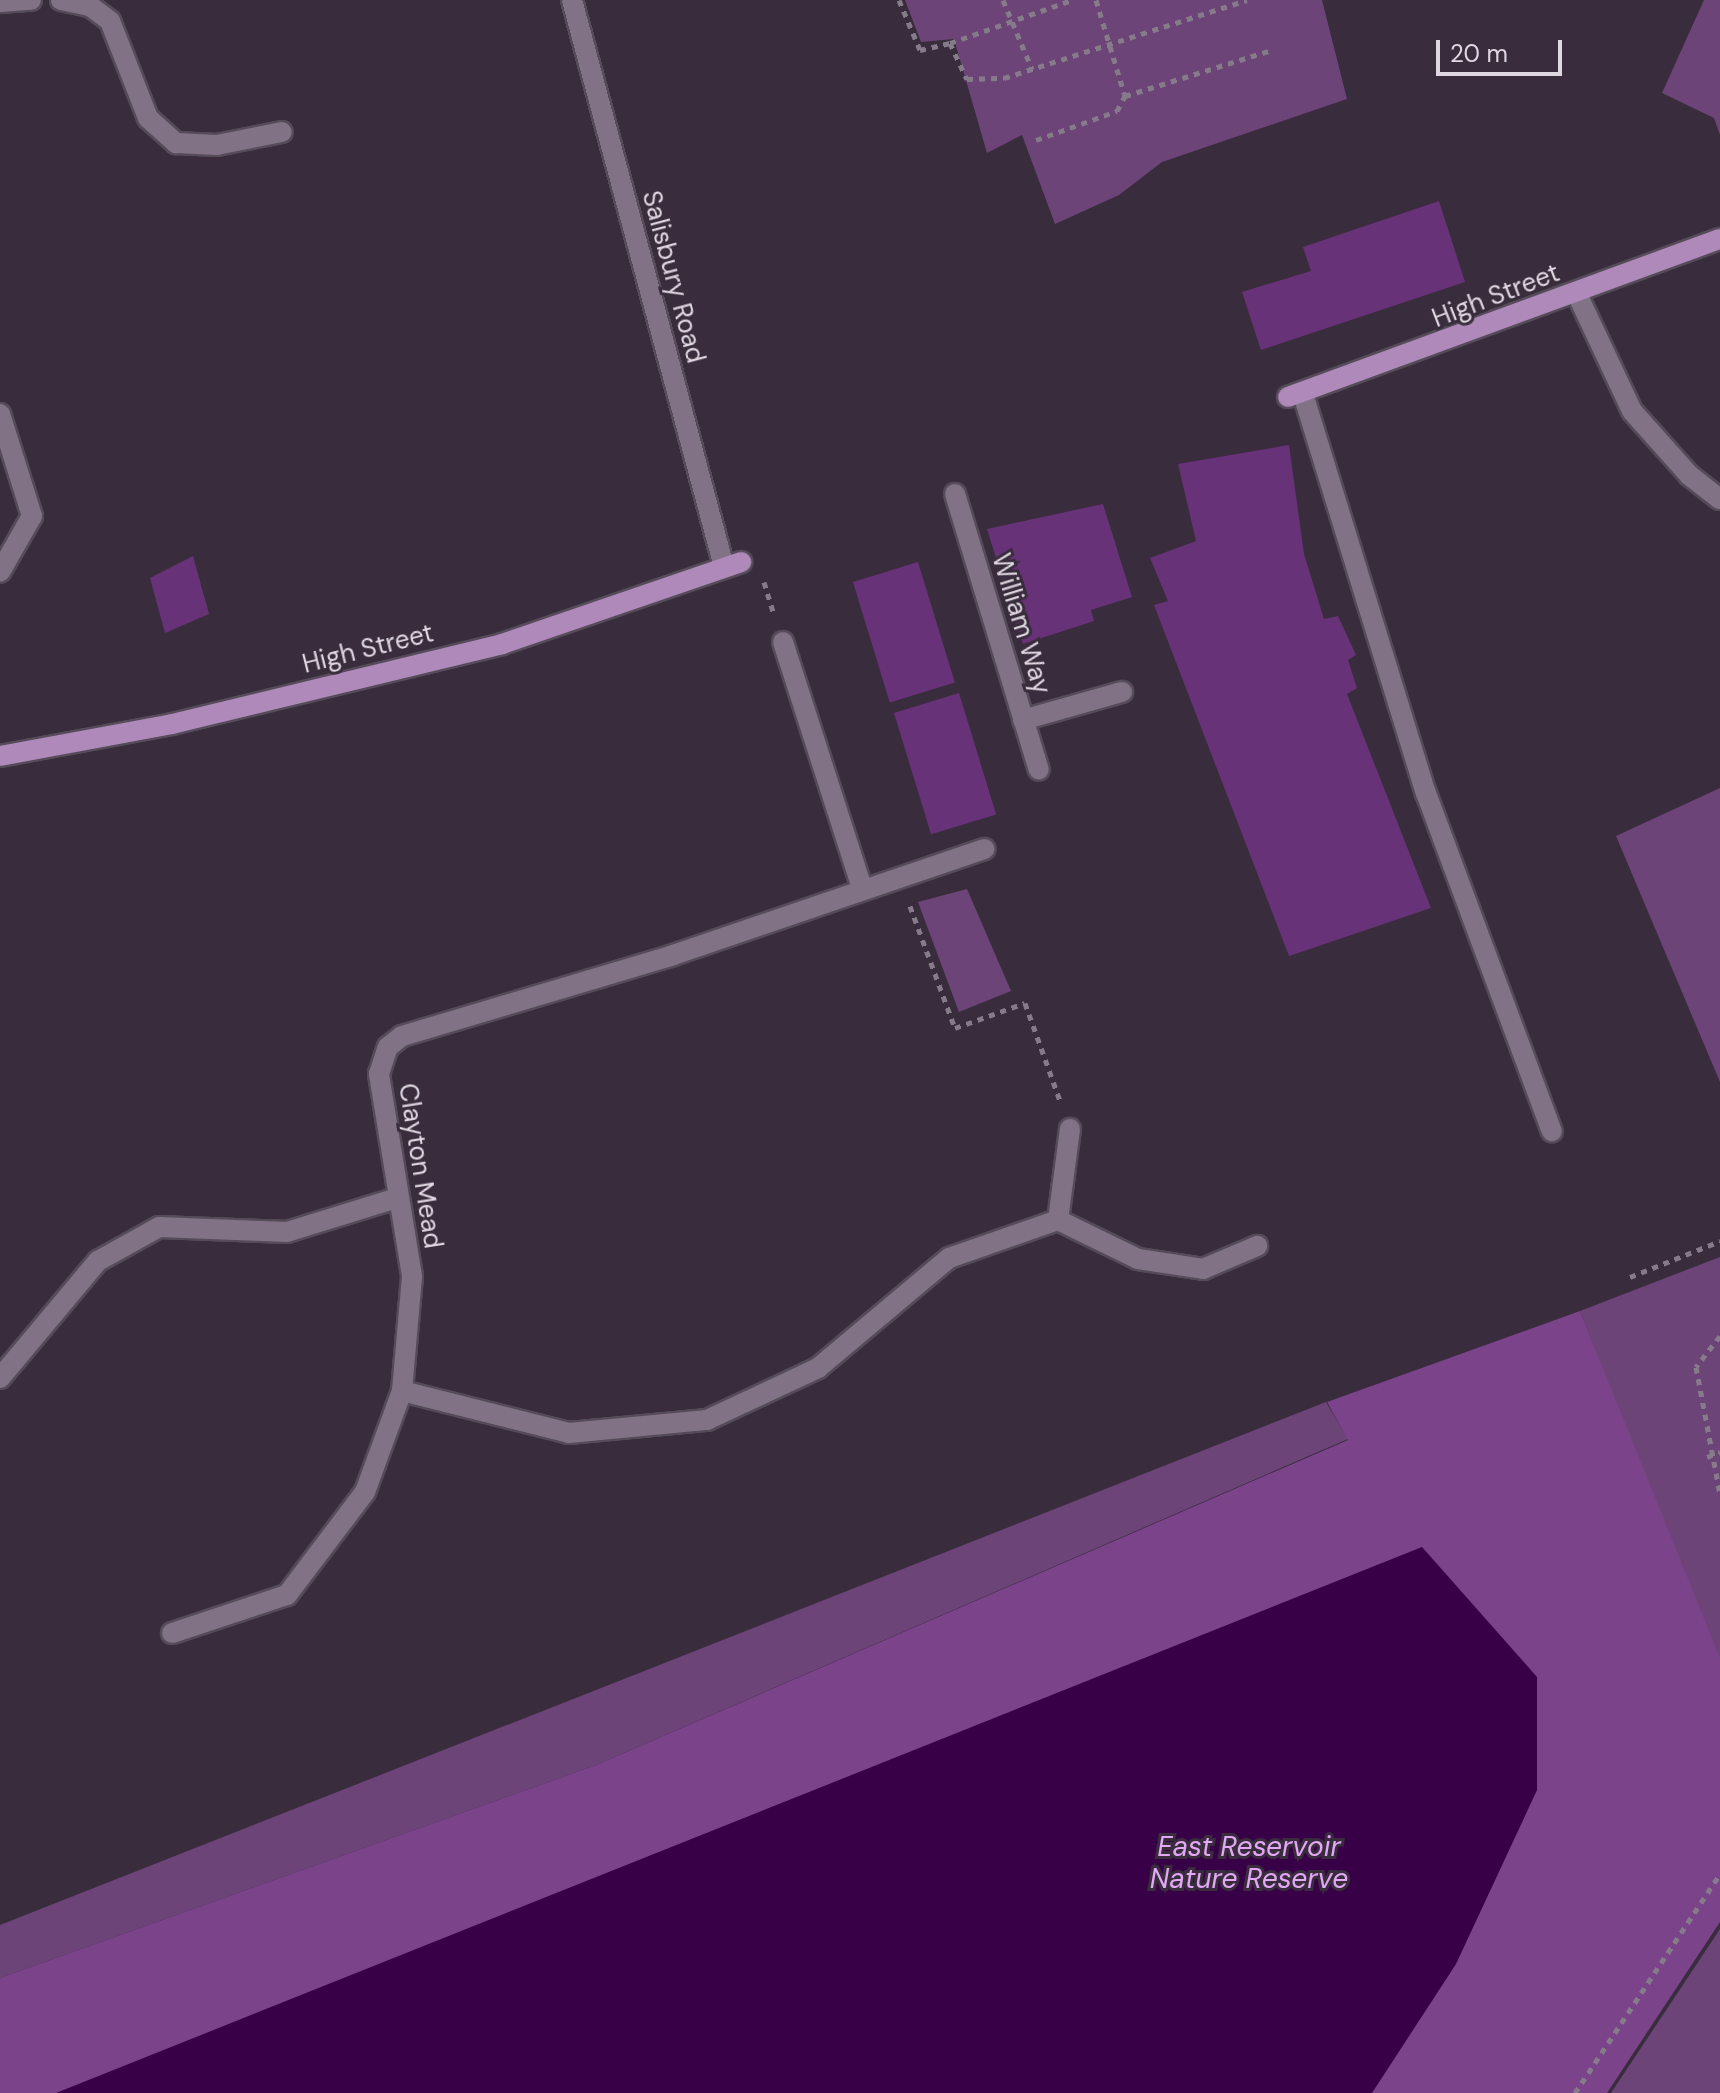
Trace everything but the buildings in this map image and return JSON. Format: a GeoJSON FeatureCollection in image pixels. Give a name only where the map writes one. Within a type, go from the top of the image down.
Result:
{"type":"FeatureCollection","features":[{"type":"Feature","properties":{"kind":"main road","name":"High Street"},"geometry":{"type":"LineString","coordinates":[[1295,396],[1720,239]]}},
{"type":"Feature","properties":{"kind":"main road","name":"High Street"},"geometry":{"type":"LineString","coordinates":[[0,756],[172,724],[502,644],[732,565]]}},
{"type":"Feature","properties":{"kind":"street"},"geometry":{"type":"LineString","coordinates":[[0,2],[31,0]]}},
{"type":"Feature","properties":{"kind":"street"},"geometry":{"type":"LineString","coordinates":[[61,0],[90,6],[110,21],[148,118],[176,143],[217,145],[282,132]]}},
{"type":"Feature","properties":{"kind":"street","name":"Salisbury Road"},"geometry":{"type":"LineString","coordinates":[[572,0],[732,565]]}},
{"type":"Feature","properties":{"kind":"street"},"geometry":{"type":"LineString","coordinates":[[1577,294],[1632,411],[1720,499]]}},
{"type":"Feature","properties":{"kind":"street"},"geometry":{"type":"LineString","coordinates":[[1295,396],[1426,793],[1552,1131]]}},
{"type":"Feature","properties":{"kind":"street"},"geometry":{"type":"LineString","coordinates":[[0,414],[32,516],[0,572]]}},
{"type":"Feature","properties":{"kind":"street","name":"William Way"},"geometry":{"type":"LineString","coordinates":[[955,494],[1039,770]]}},
{"type":"Feature","properties":{"kind":"street"},"geometry":{"type":"LineString","coordinates":[[783,642],[862,888]]}},
{"type":"Feature","properties":{"kind":"street"},"geometry":{"type":"LineString","coordinates":[[1023,720],[1122,692]]}},
{"type":"Feature","properties":{"kind":"street","name":"Clayton Mead"},"geometry":{"type":"LineString","coordinates":[[172,1633],[287,1595],[365,1492],[402,1391],[412,1276],[379,1074],[388,1047],[402,1036],[673,955],[898,875],[984,849]]}},
{"type":"Feature","properties":{"kind":"street"},"geometry":{"type":"LineString","coordinates":[[1058,1220],[1070,1129]]}},
{"type":"Feature","properties":{"kind":"street"},"geometry":{"type":"LineString","coordinates":[[0,1378],[98,1261],[159,1227],[287,1232],[397,1198]]}},
{"type":"Feature","properties":{"kind":"street"},"geometry":{"type":"LineString","coordinates":[[402,1391],[569,1433],[707,1420],[818,1368],[949,1258],[1058,1220],[1138,1259],[1203,1269],[1257,1246]]}},
{"type":"Feature","properties":{"kind":"path"},"geometry":{"type":"LineString","coordinates":[[899,0],[920,50],[950,43],[1072,0]]}},
{"type":"Feature","properties":{"kind":"path"},"geometry":{"type":"LineString","coordinates":[[1003,0],[1032,69]]}},
{"type":"Feature","properties":{"kind":"path"},"geometry":{"type":"LineString","coordinates":[[1096,0],[1125,96]]}},
{"type":"Feature","properties":{"kind":"path"},"geometry":{"type":"LineString","coordinates":[[950,43],[967,79],[1032,69],[1108,42],[1247,0]]}},
{"type":"Feature","properties":{"kind":"path"},"geometry":{"type":"LineString","coordinates":[[1036,140],[1117,111],[1125,96],[1272,50]]}},
{"type":"Feature","properties":{"kind":"path"},"geometry":{"type":"LineString","coordinates":[[760,570],[783,642]]}},
{"type":"Feature","properties":{"kind":"path"},"geometry":{"type":"LineString","coordinates":[[898,875],[955,1028],[1025,1003],[1070,1129]]}},
{"type":"Feature","properties":{"kind":"path"},"geometry":{"type":"LineString","coordinates":[[1630,1277],[1720,1241]]}},
{"type":"Feature","properties":{"kind":"path"},"geometry":{"type":"LineString","coordinates":[[1720,1336],[1696,1367],[1707,1457],[1720,1494]]}},
{"type":"Feature","properties":{"kind":"path"},"geometry":{"type":"LineString","coordinates":[[1707,1457],[1720,1452]]}},
{"type":"Feature","properties":{"kind":"path"},"geometry":{"type":"LineString","coordinates":[[1575,2093],[1720,1874]]}},
{"type":"Feature","properties":{"kind":"shaded area"},"geometry":{"type":"Polygon","coordinates":[[[905,0],[1322,0],[1347,99],[1162,162],[1119,195],[1055,224],[1022,135],[987,153],[954,39],[921,42],[905,0]]]}},
{"type":"Feature","properties":{"kind":"shaded area"},"geometry":{"type":"Polygon","coordinates":[[[1704,0],[1720,0],[1720,135],[1714,118],[1662,93],[1704,0]]]}},
{"type":"Feature","properties":{"kind":"shaded area"},"geometry":{"type":"Polygon","coordinates":[[[1720,788],[1720,1082],[1616,836],[1720,788]]]}},
{"type":"Feature","properties":{"kind":"shaded area"},"geometry":{"type":"Polygon","coordinates":[[[967,889],[1011,991],[959,1012],[918,902],[967,889]]]}},
{"type":"Feature","properties":{"kind":"shaded area"},"geometry":{"type":"Polygon","coordinates":[[[1720,1257],[1720,1665],[1580,1311],[1720,1257]]]}},
{"type":"Feature","properties":{"kind":"shaded area"},"geometry":{"type":"Polygon","coordinates":[[[1580,1311],[1720,1658],[1720,1922],[1607,2093],[0,2093],[0,1978],[596,1765],[1348,1440],[1327,1402],[1580,1311]]]}},
{"type":"Feature","properties":{"kind":"shaded area"},"geometry":{"type":"Polygon","coordinates":[[[1326,1402],[1348,1439],[596,1765],[0,1978],[0,1925],[1326,1402]]]}},
{"type":"Feature","properties":{"kind":"shaded area"},"geometry":{"type":"Polygon","coordinates":[[[1720,1929],[1720,2093],[1611,2093],[1720,1929]]]}},
{"type":"Feature","properties":{"kind":"water","name":"East Reservoir Nature Reserve"},"geometry":{"type":"Polygon","coordinates":[[[1422,1547],[1537,1677],[1537,1790],[1456,1964],[1372,2093],[56,2093],[1422,1547]]]}}]}
